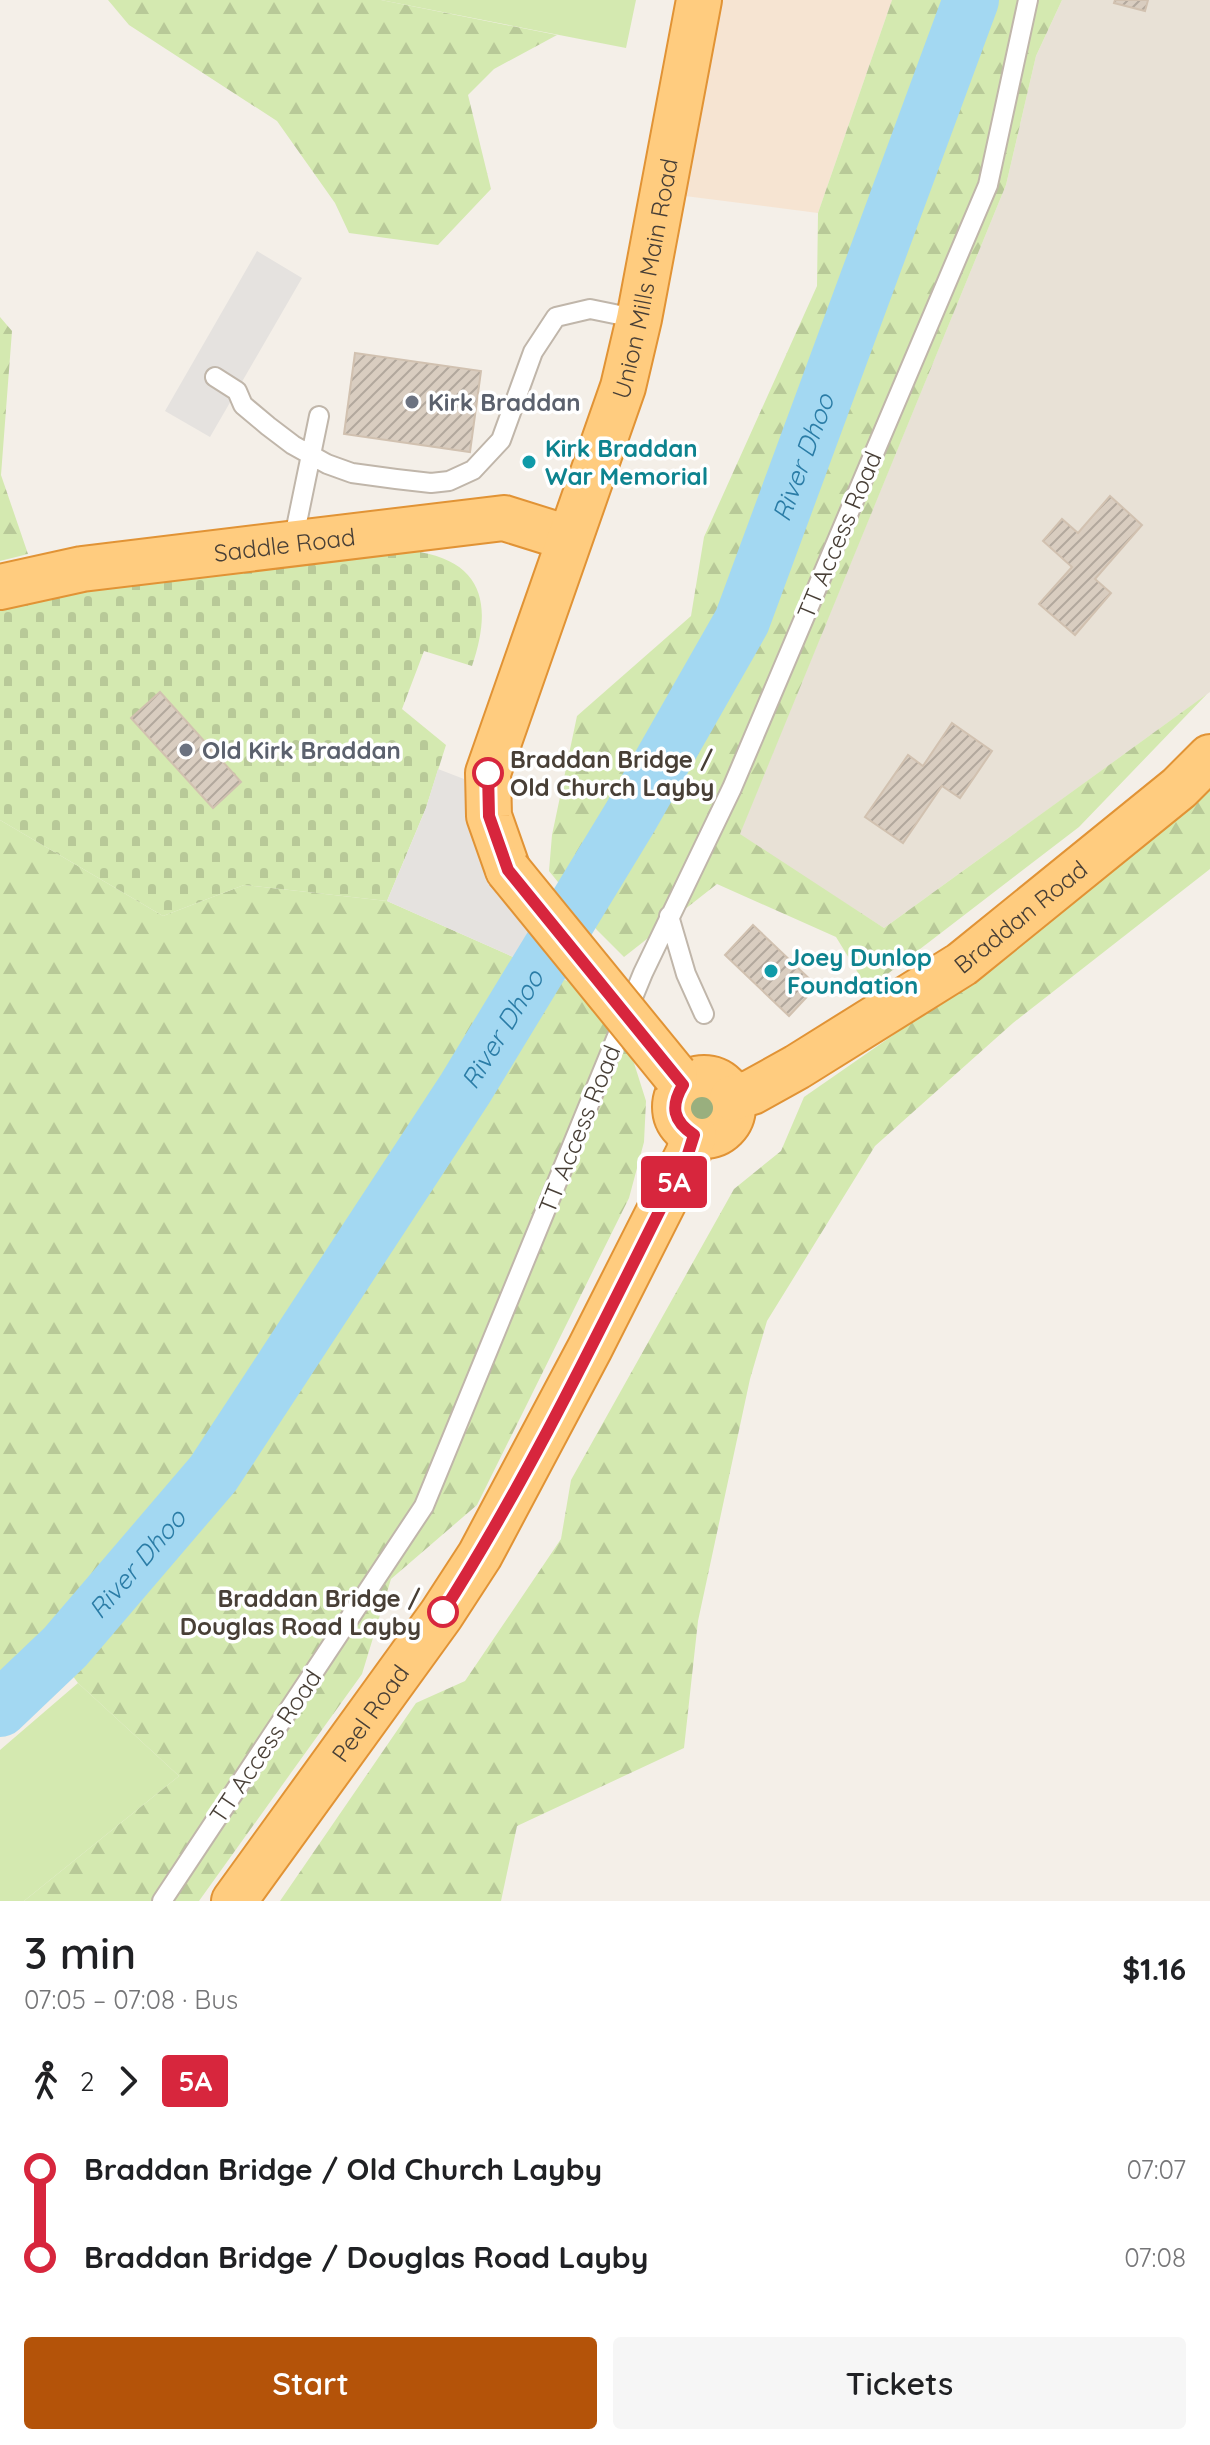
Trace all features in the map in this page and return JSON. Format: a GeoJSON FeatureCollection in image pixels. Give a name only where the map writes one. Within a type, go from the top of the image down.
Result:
{"type":"FeatureCollection","features":[{"type":"Feature","properties":{"kind":"highway","name":"Union Mills Main Road"},"geometry":{"type":"LineString","coordinates":[[679,1080],[508,870],[489,816],[488,773],[623,387],[639,319],[699,0]]}},
{"type":"Feature","properties":{"kind":"highway","name":"Saddle Road"},"geometry":{"type":"LineString","coordinates":[[0,587],[82,569],[504,518],[568,538]]}},
{"type":"Feature","properties":{"kind":"highway","name":"Braddan Road"},"geometry":{"type":"LineString","coordinates":[[732,1098],[752,1092],[797,1067],[962,964],[1179,788],[1210,757]]}},
{"type":"Feature","properties":{"kind":"highway"},"geometry":{"type":"LineString","coordinates":[[711,1078],[724,1085],[732,1098],[733,1111],[728,1124],[719,1133],[707,1137],[694,1135],[681,1127],[674,1113],[679,1080],[711,1078]]}},
{"type":"Feature","properties":{"kind":"highway","name":"Peel Road"},"geometry":{"type":"LineString","coordinates":[[234,1901],[441,1615],[480,1555],[590,1348],[688,1154],[694,1135]]}},
{"type":"Feature","properties":{"kind":"lane","name":"TT Access Road"},"geometry":{"type":"LineString","coordinates":[[162,1901],[424,1506],[631,1002],[732,788],[988,185],[1028,0]]}},
{"type":"Feature","properties":{"kind":"lane"},"geometry":{"type":"LineString","coordinates":[[215,377],[237,391],[243,405],[268,426],[313,456],[352,473],[431,483],[449,481],[473,470],[501,440],[533,352],[556,317],[590,309],[639,319]]}},
{"type":"Feature","properties":{"kind":"lane"},"geometry":{"type":"LineString","coordinates":[[293,543],[319,416]]}},
{"type":"Feature","properties":{"kind":"lane"},"geometry":{"type":"LineString","coordinates":[[669,916],[686,974],[704,1014]]}},
{"type":"Feature","properties":{"kind":"shaded area"},"geometry":{"type":"Polygon","coordinates":[[[708,0],[892,0],[818,213],[669,194],[708,0]]]}},
{"type":"Feature","properties":{"kind":"shaded area"},"geometry":{"type":"Polygon","coordinates":[[[1062,0],[1210,0],[1210,692],[884,928],[739,835],[1006,185],[1036,56],[1062,0]]]}},
{"type":"Feature","properties":{"kind":"shaded area"},"geometry":{"type":"Polygon","coordinates":[[[257,251],[302,278],[210,437],[165,411],[257,251]]]}},
{"type":"Feature","properties":{"kind":"shaded area"},"geometry":{"type":"Polygon","coordinates":[[[438,769],[464,779],[468,822],[480,861],[511,907],[581,987],[387,901],[426,808],[438,769]]]}},
{"type":"Feature","properties":{"kind":"green space"},"geometry":{"type":"Polygon","coordinates":[[[108,0],[381,0],[557,35],[494,69],[468,95],[491,189],[438,245],[349,233],[335,203],[277,121],[129,25],[108,0]]]}},
{"type":"Feature","properties":{"kind":"green space"},"geometry":{"type":"Polygon","coordinates":[[[381,0],[636,0],[626,48],[381,0]]]}},
{"type":"Feature","properties":{"kind":"green space"},"geometry":{"type":"Polygon","coordinates":[[[892,0],[1062,0],[1036,56],[1006,185],[740,834],[884,928],[1207,694],[1079,827],[868,989],[836,937],[717,884],[624,957],[597,930],[549,871],[552,835],[577,716],[691,616],[704,537],[817,286],[818,213],[892,0]]]}},
{"type":"Feature","properties":{"kind":"green space"},"geometry":{"type":"Polygon","coordinates":[[[0,317],[12,331],[1,475],[28,554],[0,561],[0,317]]]}},
{"type":"Feature","properties":{"kind":"green space"},"geometry":{"type":"Polygon","coordinates":[[[383,552],[420,552],[459,567],[471,579],[482,608],[478,646],[472,666],[424,651],[402,709],[446,745],[426,808],[387,901],[244,885],[163,916],[0,820],[0,610],[89,584],[383,552]]]}},
{"type":"Feature","properties":{"kind":"green space"},"geometry":{"type":"Polygon","coordinates":[[[1210,782],[1210,869],[1013,1023],[875,1146],[767,1321],[750,1379],[698,1621],[684,1748],[517,1826],[501,1901],[280,1901],[416,1703],[465,1681],[561,1539],[571,1480],[734,1189],[781,1151],[804,1097],[997,963],[1210,782]]]}},
{"type":"Feature","properties":{"kind":"green space"},"geometry":{"type":"Polygon","coordinates":[[[0,820],[163,916],[244,885],[387,901],[581,987],[612,1025],[634,1063],[646,1101],[644,1142],[629,1198],[477,1505],[391,1579],[362,1674],[199,1901],[24,1901],[179,1776],[78,1683],[50,1645],[0,1687],[0,820]]]}},
{"type":"Feature","properties":{"kind":"green space"},"geometry":{"type":"Polygon","coordinates":[[[78,1683],[179,1776],[24,1901],[0,1901],[0,1750],[78,1683]]]}},
{"type":"Feature","properties":{"kind":"building"},"geometry":{"type":"Polygon","coordinates":[[[1115,0],[1148,0],[1145,11],[1114,3],[1115,0]]]}},
{"type":"Feature","properties":{"kind":"building","name":"Kirk Braddan"},"geometry":{"type":"Polygon","coordinates":[[[355,353],[481,371],[470,452],[344,434],[355,353]]]}},
{"type":"Feature","properties":{"kind":"building"},"geometry":{"type":"Polygon","coordinates":[[[1110,496],[1142,525],[1095,579],[1111,593],[1075,635],[1039,604],[1072,567],[1043,541],[1062,519],[1078,533],[1110,496]]]}},
{"type":"Feature","properties":{"kind":"building","name":"Old Kirk Braddan"},"geometry":{"type":"Polygon","coordinates":[[[160,692],[241,782],[213,808],[131,718],[160,692]]]}},
{"type":"Feature","properties":{"kind":"building"},"geometry":{"type":"Polygon","coordinates":[[[952,723],[992,751],[960,798],[942,786],[903,843],[865,817],[908,755],[923,766],[952,723]]]}},
{"type":"Feature","properties":{"kind":"building","name":"Joey Dunlop Foundation"},"geometry":{"type":"Polygon","coordinates":[[[753,925],[817,986],[789,1016],[725,955],[753,925]]]}},
{"type":"Feature","properties":{"kind":"waterway","name":"River Dhoo"},"geometry":{"type":"LineString","coordinates":[[0,1709],[65,1647],[213,1474],[465,1089],[631,816],[742,621],[971,0]]}},
{"type":"Feature","properties":{"kind":"bus line","name":"5A"},"geometry":{"type":"LineString","coordinates":[[443,1612],[480,1555],[576,1375],[688,1154],[694,1135],[681,1127],[674,1113],[675,1098],[683,1085],[508,870],[489,816],[488,773]]}},
{"type":"Feature","properties":{"kind":"place","name":"Kirk Braddan"},"geometry":{"type":"Point","coordinates":[412,402]}},
{"type":"Feature","properties":{"kind":"place","name":"Kirk Braddan War Memorial"},"geometry":{"type":"Point","coordinates":[529,462]}},
{"type":"Feature","properties":{"kind":"place","name":"Old Kirk Braddan"},"geometry":{"type":"Point","coordinates":[186,750]}},
{"type":"Feature","properties":{"kind":"place","name":"Braddan Bridge / Old Church Layby"},"geometry":{"type":"Point","coordinates":[488,773]}},
{"type":"Feature","properties":{"kind":"place","name":"Joey Dunlop Foundation"},"geometry":{"type":"Point","coordinates":[771,971]}},
{"type":"Feature","properties":{"kind":"place","name":"Braddan Bridge / Douglas Road Layby"},"geometry":{"type":"Point","coordinates":[443,1612]}}]}
